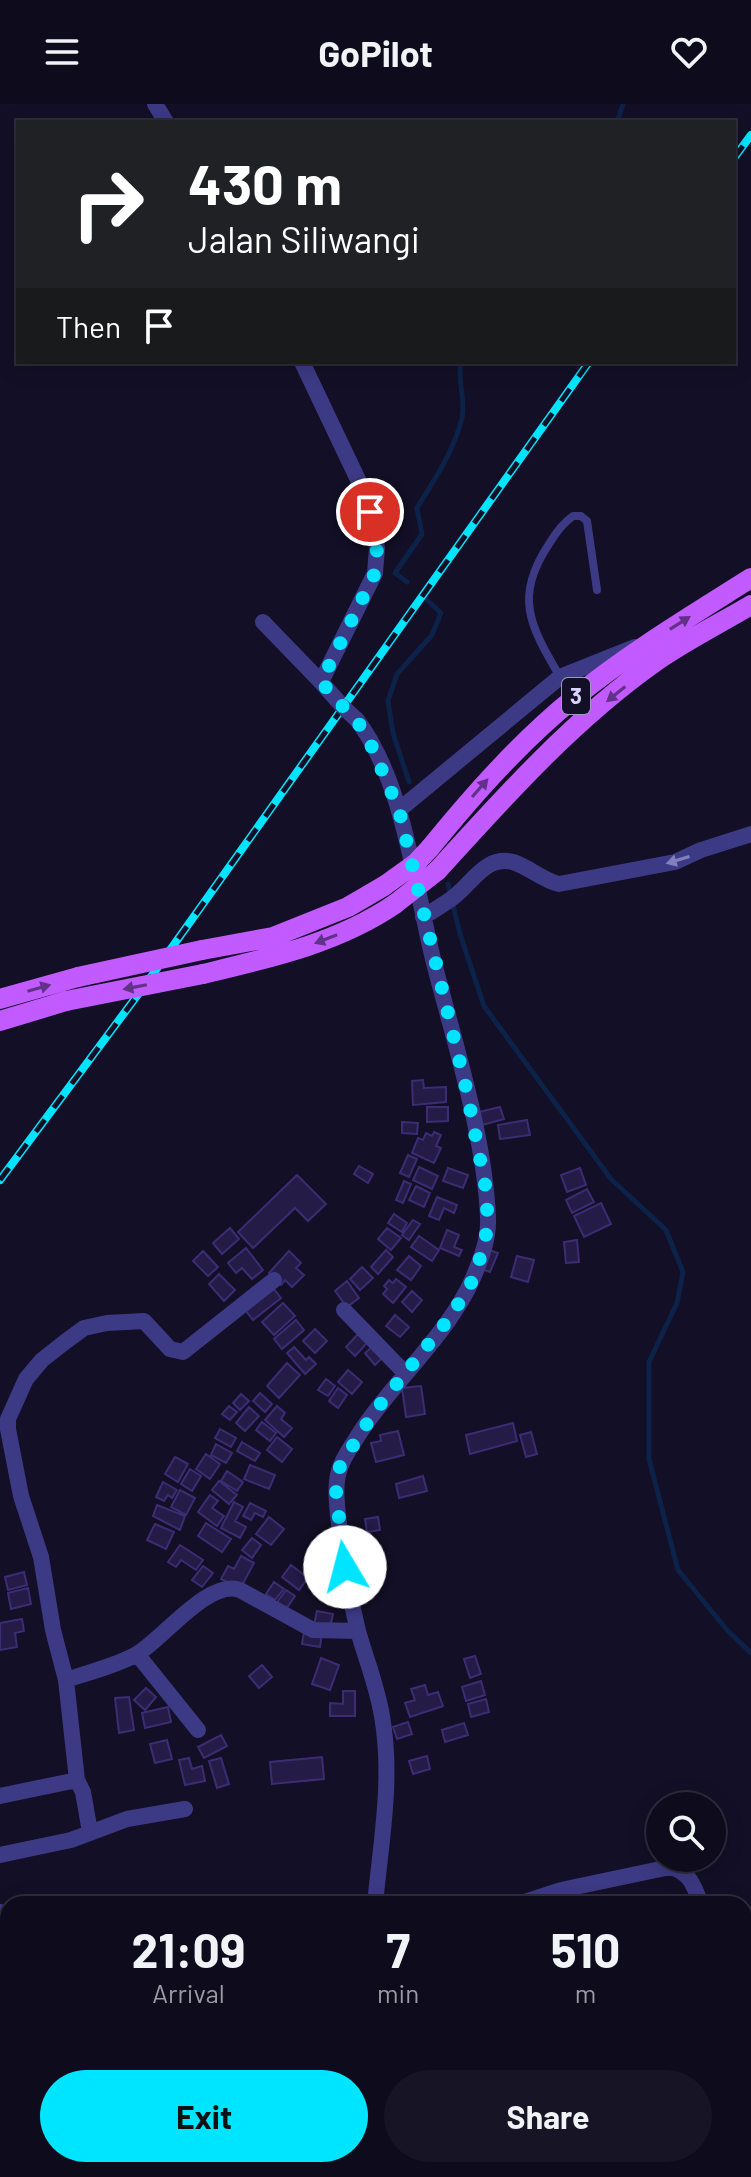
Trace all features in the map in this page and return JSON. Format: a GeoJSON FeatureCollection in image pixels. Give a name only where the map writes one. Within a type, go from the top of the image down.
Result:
{"type":"FeatureCollection","features":[{"type":"Feature","properties":{"kind":"main road","name":"3"},"geometry":{"type":"LineString","coordinates":[[0,999],[78,977],[273,937],[348,907],[416,863],[484,783],[574,698],[650,641],[751,578]]}},
{"type":"Feature","properties":{"kind":"main road","name":"3"},"geometry":{"type":"LineString","coordinates":[[0,1021],[66,1001],[272,958],[363,924],[437,871],[522,777],[584,720],[656,661],[751,605]]}},
{"type":"Feature","properties":{"kind":"street"},"geometry":{"type":"LineString","coordinates":[[303,364],[361,486],[377,548],[375,573],[321,682]]}},
{"type":"Feature","properties":{"kind":"street"},"geometry":{"type":"LineString","coordinates":[[263,622],[357,720],[381,764],[399,810],[475,1129],[485,1184],[488,1221],[484,1247],[471,1283],[451,1316],[375,1411],[346,1453],[337,1479],[340,1535],[358,1631],[378,1694],[386,1741],[387,1788],[376,1896]]}},
{"type":"Feature","properties":{"kind":"street"},"geometry":{"type":"LineString","coordinates":[[399,810],[560,677],[650,641]]}},
{"type":"Feature","properties":{"kind":"street"},"geometry":{"type":"LineString","coordinates":[[423,917],[452,898],[485,866],[498,861],[523,866],[540,873],[549,882],[559,884],[675,862],[751,834]]}},
{"type":"Feature","properties":{"kind":"street"},"geometry":{"type":"LineString","coordinates":[[90,1832],[83,1792],[77,1780],[66,1680],[53,1630],[41,1557],[21,1496],[8,1429],[13,1406],[26,1379],[42,1360],[84,1328],[144,1321],[170,1349],[183,1352],[274,1280]]}},
{"type":"Feature","properties":{"kind":"street"},"geometry":{"type":"LineString","coordinates":[[344,1310],[405,1373]]}},
{"type":"Feature","properties":{"kind":"street"},"geometry":{"type":"LineString","coordinates":[[66,1680],[137,1654],[204,1599],[235,1587],[313,1630],[358,1631]]}},
{"type":"Feature","properties":{"kind":"street"},"geometry":{"type":"LineString","coordinates":[[137,1654],[198,1730]]}},
{"type":"Feature","properties":{"kind":"street"},"geometry":{"type":"LineString","coordinates":[[0,1796],[77,1780]]}},
{"type":"Feature","properties":{"kind":"street"},"geometry":{"type":"LineString","coordinates":[[0,1855],[71,1840],[127,1819],[185,1809]]}},
{"type":"Feature","properties":{"kind":"street"},"geometry":{"type":"LineString","coordinates":[[567,1896],[670,1867],[682,1870],[689,1876],[698,1896]]}},
{"type":"Feature","properties":{"kind":"lane"},"geometry":{"type":"LineString","coordinates":[[560,677],[535,634],[529,611],[538,561],[554,535],[573,516],[581,516],[587,521],[597,590]]}},
{"type":"Feature","properties":{"kind":"building"},"geometry":{"type":"Polygon","coordinates":[[[423,1080],[424,1088],[446,1087],[446,1102],[413,1105],[412,1081],[423,1080]]]}},
{"type":"Feature","properties":{"kind":"building"},"geometry":{"type":"Polygon","coordinates":[[[427,1107],[448,1107],[448,1121],[427,1122],[427,1107]]]}},
{"type":"Feature","properties":{"kind":"building"},"geometry":{"type":"Polygon","coordinates":[[[500,1107],[504,1119],[482,1125],[479,1112],[500,1107]]]}},
{"type":"Feature","properties":{"kind":"building"},"geometry":{"type":"Polygon","coordinates":[[[527,1120],[530,1135],[500,1139],[498,1125],[527,1120]]]}},
{"type":"Feature","properties":{"kind":"building"},"geometry":{"type":"Polygon","coordinates":[[[402,1122],[418,1123],[417,1134],[402,1133],[402,1122]]]}},
{"type":"Feature","properties":{"kind":"building"},"geometry":{"type":"Polygon","coordinates":[[[434,1132],[441,1135],[436,1146],[441,1148],[434,1163],[412,1153],[418,1138],[423,1140],[426,1133],[432,1136],[434,1132]]]}},
{"type":"Feature","properties":{"kind":"building"},"geometry":{"type":"Polygon","coordinates":[[[408,1155],[417,1159],[409,1177],[400,1173],[408,1155]]]}},
{"type":"Feature","properties":{"kind":"building"},"geometry":{"type":"Polygon","coordinates":[[[359,1166],[373,1174],[368,1183],[354,1174],[359,1166]]]}},
{"type":"Feature","properties":{"kind":"building"},"geometry":{"type":"Polygon","coordinates":[[[419,1167],[438,1176],[432,1189],[413,1180],[419,1167]]]}},
{"type":"Feature","properties":{"kind":"building"},"geometry":{"type":"Polygon","coordinates":[[[448,1168],[468,1175],[463,1188],[443,1181],[448,1168]]]}},
{"type":"Feature","properties":{"kind":"building"},"geometry":{"type":"Polygon","coordinates":[[[580,1168],[586,1185],[567,1192],[561,1175],[580,1168]]]}},
{"type":"Feature","properties":{"kind":"building"},"geometry":{"type":"Polygon","coordinates":[[[297,1175],[326,1204],[308,1221],[295,1208],[253,1248],[238,1232],[297,1175]]]}},
{"type":"Feature","properties":{"kind":"building"},"geometry":{"type":"Polygon","coordinates":[[[404,1181],[411,1184],[403,1203],[396,1200],[404,1181]]]}},
{"type":"Feature","properties":{"kind":"building"},"geometry":{"type":"Polygon","coordinates":[[[416,1186],[430,1193],[424,1207],[409,1200],[416,1186]]]}},
{"type":"Feature","properties":{"kind":"building"},"geometry":{"type":"Polygon","coordinates":[[[587,1189],[594,1202],[572,1213],[566,1200],[587,1189]]]}},
{"type":"Feature","properties":{"kind":"building"},"geometry":{"type":"Polygon","coordinates":[[[437,1197],[457,1205],[454,1213],[444,1208],[439,1220],[429,1216],[437,1197]]]}},
{"type":"Feature","properties":{"kind":"building"},"geometry":{"type":"Polygon","coordinates":[[[601,1203],[611,1224],[584,1237],[574,1216],[601,1203]]]}},
{"type":"Feature","properties":{"kind":"building"},"geometry":{"type":"Polygon","coordinates":[[[394,1214],[407,1223],[402,1232],[388,1223],[394,1214]]]}},
{"type":"Feature","properties":{"kind":"building"},"geometry":{"type":"Polygon","coordinates":[[[413,1220],[420,1224],[409,1240],[402,1235],[413,1220]]]}},
{"type":"Feature","properties":{"kind":"building"},"geometry":{"type":"Polygon","coordinates":[[[230,1228],[239,1239],[222,1254],[213,1243],[230,1228]]]}},
{"type":"Feature","properties":{"kind":"building"},"geometry":{"type":"Polygon","coordinates":[[[387,1228],[401,1238],[391,1250],[378,1239],[387,1228]]]}},
{"type":"Feature","properties":{"kind":"building"},"geometry":{"type":"Polygon","coordinates":[[[447,1230],[459,1235],[454,1247],[462,1250],[459,1256],[440,1248],[447,1230]]]}},
{"type":"Feature","properties":{"kind":"building"},"geometry":{"type":"Polygon","coordinates":[[[419,1236],[439,1250],[432,1261],[411,1247],[419,1236]]]}},
{"type":"Feature","properties":{"kind":"building"},"geometry":{"type":"Polygon","coordinates":[[[577,1240],[579,1262],[566,1263],[564,1242],[577,1240]]]}},
{"type":"Feature","properties":{"kind":"building"},"geometry":{"type":"Polygon","coordinates":[[[246,1248],[263,1270],[252,1279],[242,1268],[236,1273],[228,1263],[246,1248]]]}},
{"type":"Feature","properties":{"kind":"building"},"geometry":{"type":"Polygon","coordinates":[[[386,1250],[393,1257],[378,1274],[371,1267],[386,1250]]]}},
{"type":"Feature","properties":{"kind":"building"},"geometry":{"type":"Polygon","coordinates":[[[489,1250],[498,1253],[490,1272],[482,1269],[489,1250]]]}},
{"type":"Feature","properties":{"kind":"building"},"geometry":{"type":"Polygon","coordinates":[[[203,1251],[218,1267],[208,1276],[193,1261],[203,1251]]]}},
{"type":"Feature","properties":{"kind":"building"},"geometry":{"type":"Polygon","coordinates":[[[289,1251],[301,1263],[296,1268],[304,1275],[292,1287],[285,1280],[281,1285],[269,1273],[289,1251]]]}},
{"type":"Feature","properties":{"kind":"building"},"geometry":{"type":"Polygon","coordinates":[[[409,1256],[421,1266],[411,1280],[397,1270],[409,1256]]]}},
{"type":"Feature","properties":{"kind":"building"},"geometry":{"type":"Polygon","coordinates":[[[517,1256],[534,1260],[528,1282],[511,1277],[517,1256]]]}},
{"type":"Feature","properties":{"kind":"building"},"geometry":{"type":"Polygon","coordinates":[[[362,1267],[373,1278],[360,1290],[350,1279],[362,1267]]]}},
{"type":"Feature","properties":{"kind":"building"},"geometry":{"type":"Polygon","coordinates":[[[219,1274],[235,1290],[224,1301],[209,1284],[219,1274]]]}},
{"type":"Feature","properties":{"kind":"building"},"geometry":{"type":"Polygon","coordinates":[[[396,1279],[406,1287],[393,1303],[383,1294],[387,1289],[384,1286],[389,1280],[393,1283],[396,1279]]]}},
{"type":"Feature","properties":{"kind":"building"},"geometry":{"type":"Polygon","coordinates":[[[347,1281],[359,1298],[347,1307],[335,1291],[347,1281]]]}},
{"type":"Feature","properties":{"kind":"building"},"geometry":{"type":"Polygon","coordinates":[[[270,1284],[281,1298],[253,1320],[242,1306],[270,1284]]]}},
{"type":"Feature","properties":{"kind":"building"},"geometry":{"type":"Polygon","coordinates":[[[412,1291],[422,1300],[412,1312],[402,1302],[412,1291]]]}},
{"type":"Feature","properties":{"kind":"building"},"geometry":{"type":"Polygon","coordinates":[[[283,1303],[295,1316],[274,1335],[262,1322],[283,1303]]]}},
{"type":"Feature","properties":{"kind":"building"},"geometry":{"type":"Polygon","coordinates":[[[395,1315],[409,1327],[400,1337],[386,1326],[395,1315]]]}},
{"type":"Feature","properties":{"kind":"building"},"geometry":{"type":"Polygon","coordinates":[[[296,1320],[304,1330],[282,1349],[274,1339],[296,1320]]]}},
{"type":"Feature","properties":{"kind":"building"},"geometry":{"type":"Polygon","coordinates":[[[315,1329],[327,1341],[315,1353],[303,1341],[315,1329]]]}},
{"type":"Feature","properties":{"kind":"building"},"geometry":{"type":"Polygon","coordinates":[[[358,1334],[367,1343],[355,1356],[346,1347],[358,1334]]]}},
{"type":"Feature","properties":{"kind":"building"},"geometry":{"type":"Polygon","coordinates":[[[294,1347],[306,1360],[309,1357],[316,1364],[305,1374],[287,1353],[294,1347]]]}},
{"type":"Feature","properties":{"kind":"building"},"geometry":{"type":"Polygon","coordinates":[[[372,1347],[382,1358],[375,1365],[365,1353],[372,1347]]]}},
{"type":"Feature","properties":{"kind":"building"},"geometry":{"type":"Polygon","coordinates":[[[287,1363],[300,1375],[279,1398],[267,1386],[287,1363]]]}},
{"type":"Feature","properties":{"kind":"building"},"geometry":{"type":"Polygon","coordinates":[[[348,1370],[362,1382],[352,1394],[338,1382],[348,1370]]]}},
{"type":"Feature","properties":{"kind":"building"},"geometry":{"type":"Polygon","coordinates":[[[326,1379],[335,1386],[328,1396],[318,1390],[326,1379]]]}},
{"type":"Feature","properties":{"kind":"building"},"geometry":{"type":"Polygon","coordinates":[[[421,1386],[425,1414],[406,1417],[402,1388],[421,1386]]]}},
{"type":"Feature","properties":{"kind":"building"},"geometry":{"type":"Polygon","coordinates":[[[338,1388],[347,1395],[338,1408],[329,1401],[338,1388]]]}},
{"type":"Feature","properties":{"kind":"building"},"geometry":{"type":"Polygon","coordinates":[[[260,1393],[272,1404],[265,1412],[253,1401],[260,1393]]]}},
{"type":"Feature","properties":{"kind":"building"},"geometry":{"type":"Polygon","coordinates":[[[241,1394],[249,1401],[240,1410],[233,1403],[241,1394]]]}},
{"type":"Feature","properties":{"kind":"building"},"geometry":{"type":"Polygon","coordinates":[[[229,1406],[237,1412],[230,1420],[222,1414],[229,1406]]]}},
{"type":"Feature","properties":{"kind":"building"},"geometry":{"type":"Polygon","coordinates":[[[277,1406],[285,1413],[281,1419],[292,1428],[284,1437],[265,1420],[277,1406]]]}},
{"type":"Feature","properties":{"kind":"building"},"geometry":{"type":"Polygon","coordinates":[[[249,1407],[259,1416],[245,1431],[236,1423],[249,1407]]]}},
{"type":"Feature","properties":{"kind":"building"},"geometry":{"type":"Polygon","coordinates":[[[262,1422],[276,1433],[270,1441],[256,1430],[262,1422]]]}},
{"type":"Feature","properties":{"kind":"building"},"geometry":{"type":"Polygon","coordinates":[[[513,1423],[517,1441],[470,1454],[466,1435],[513,1423]]]}},
{"type":"Feature","properties":{"kind":"building"},"geometry":{"type":"Polygon","coordinates":[[[220,1429],[236,1438],[231,1447],[215,1438],[220,1429]]]}},
{"type":"Feature","properties":{"kind":"building"},"geometry":{"type":"Polygon","coordinates":[[[398,1431],[404,1455],[376,1462],[371,1443],[381,1441],[380,1435],[398,1431]]]}},
{"type":"Feature","properties":{"kind":"building"},"geometry":{"type":"Polygon","coordinates":[[[531,1432],[537,1454],[526,1457],[520,1435],[531,1432]]]}},
{"type":"Feature","properties":{"kind":"building"},"geometry":{"type":"Polygon","coordinates":[[[277,1437],[292,1449],[282,1462],[267,1450],[277,1437]]]}},
{"type":"Feature","properties":{"kind":"building"},"geometry":{"type":"Polygon","coordinates":[[[242,1442],[260,1453],[255,1461],[237,1451],[242,1442]]]}},
{"type":"Feature","properties":{"kind":"building"},"geometry":{"type":"Polygon","coordinates":[[[216,1444],[232,1453],[226,1463],[211,1455],[216,1444]]]}},
{"type":"Feature","properties":{"kind":"building"},"geometry":{"type":"Polygon","coordinates":[[[206,1454],[220,1464],[210,1479],[196,1469],[206,1454]]]}},
{"type":"Feature","properties":{"kind":"building"},"geometry":{"type":"Polygon","coordinates":[[[175,1457],[188,1464],[178,1482],[165,1474],[175,1457]]]}},
{"type":"Feature","properties":{"kind":"building"},"geometry":{"type":"Polygon","coordinates":[[[250,1465],[275,1475],[269,1489],[244,1479],[250,1465]]]}},
{"type":"Feature","properties":{"kind":"building"},"geometry":{"type":"Polygon","coordinates":[[[190,1469],[201,1476],[192,1491],[181,1484],[190,1469]]]}},
{"type":"Feature","properties":{"kind":"building"},"geometry":{"type":"Polygon","coordinates":[[[227,1471],[243,1482],[237,1491],[221,1481],[227,1471]]]}},
{"type":"Feature","properties":{"kind":"building"},"geometry":{"type":"Polygon","coordinates":[[[423,1476],[427,1491],[399,1498],[396,1484],[423,1476]]]}},
{"type":"Feature","properties":{"kind":"building"},"geometry":{"type":"Polygon","coordinates":[[[219,1481],[237,1495],[229,1504],[212,1490],[219,1481]]]}},
{"type":"Feature","properties":{"kind":"building"},"geometry":{"type":"Polygon","coordinates":[[[163,1482],[177,1490],[172,1498],[168,1495],[164,1501],[156,1497],[163,1482]]]}},
{"type":"Feature","properties":{"kind":"building"},"geometry":{"type":"Polygon","coordinates":[[[180,1490],[195,1498],[186,1515],[171,1507],[180,1490]]]}},
{"type":"Feature","properties":{"kind":"building"},"geometry":{"type":"Polygon","coordinates":[[[210,1495],[218,1501],[212,1508],[224,1516],[217,1526],[198,1512],[210,1495]]]}},
{"type":"Feature","properties":{"kind":"building"},"geometry":{"type":"Polygon","coordinates":[[[234,1502],[243,1507],[235,1521],[246,1527],[240,1538],[221,1528],[234,1502]]]}},
{"type":"Feature","properties":{"kind":"building"},"geometry":{"type":"Polygon","coordinates":[[[250,1503],[266,1511],[263,1517],[255,1513],[251,1520],[243,1516],[250,1503]]]}},
{"type":"Feature","properties":{"kind":"building"},"geometry":{"type":"Polygon","coordinates":[[[157,1505],[185,1516],[180,1530],[153,1516],[157,1505]]]}},
{"type":"Feature","properties":{"kind":"building"},"geometry":{"type":"Polygon","coordinates":[[[269,1517],[284,1529],[271,1545],[256,1534],[269,1517]]]}},
{"type":"Feature","properties":{"kind":"building"},"geometry":{"type":"Polygon","coordinates":[[[378,1517],[380,1530],[367,1532],[365,1519],[378,1517]]]}},
{"type":"Feature","properties":{"kind":"building"},"geometry":{"type":"Polygon","coordinates":[[[206,1523],[231,1539],[222,1552],[198,1536],[206,1523]]]}},
{"type":"Feature","properties":{"kind":"building"},"geometry":{"type":"Polygon","coordinates":[[[155,1524],[174,1532],[166,1549],[147,1540],[155,1524]]]}},
{"type":"Feature","properties":{"kind":"building"},"geometry":{"type":"Polygon","coordinates":[[[252,1538],[261,1545],[252,1558],[242,1550],[252,1538]]]}},
{"type":"Feature","properties":{"kind":"building"},"geometry":{"type":"Polygon","coordinates":[[[180,1545],[203,1560],[196,1570],[181,1560],[176,1567],[168,1562],[180,1545]]]}},
{"type":"Feature","properties":{"kind":"building"},"geometry":{"type":"Polygon","coordinates":[[[241,1556],[254,1563],[240,1589],[221,1579],[228,1566],[234,1569],[241,1556]]]}},
{"type":"Feature","properties":{"kind":"building"},"geometry":{"type":"Polygon","coordinates":[[[291,1565],[308,1578],[299,1590],[282,1577],[291,1565]]]}},
{"type":"Feature","properties":{"kind":"building"},"geometry":{"type":"Polygon","coordinates":[[[203,1566],[213,1573],[202,1587],[192,1580],[203,1566]]]}},
{"type":"Feature","properties":{"kind":"building"},"geometry":{"type":"Polygon","coordinates":[[[24,1572],[27,1585],[8,1590],[5,1577],[24,1572]]]}},
{"type":"Feature","properties":{"kind":"building"},"geometry":{"type":"Polygon","coordinates":[[[274,1582],[284,1589],[275,1600],[266,1594],[274,1582]]]}},
{"type":"Feature","properties":{"kind":"building"},"geometry":{"type":"Polygon","coordinates":[[[28,1588],[31,1604],[11,1609],[8,1593],[28,1588]]]}},
{"type":"Feature","properties":{"kind":"building"},"geometry":{"type":"Polygon","coordinates":[[[286,1590],[295,1596],[284,1612],[275,1605],[286,1590]]]}},
{"type":"Feature","properties":{"kind":"building"},"geometry":{"type":"Polygon","coordinates":[[[317,1611],[333,1614],[330,1628],[314,1625],[317,1611]]]}},
{"type":"Feature","properties":{"kind":"building"},"geometry":{"type":"Polygon","coordinates":[[[22,1619],[24,1631],[15,1633],[17,1647],[0,1650],[0,1623],[22,1619]]]}},
{"type":"Feature","properties":{"kind":"building"},"geometry":{"type":"Polygon","coordinates":[[[304,1632],[322,1634],[320,1647],[302,1644],[304,1632]]]}},
{"type":"Feature","properties":{"kind":"building"},"geometry":{"type":"Polygon","coordinates":[[[475,1656],[481,1674],[470,1678],[464,1659],[475,1656]]]}},
{"type":"Feature","properties":{"kind":"building"},"geometry":{"type":"Polygon","coordinates":[[[321,1658],[339,1665],[330,1690],[312,1684],[321,1658]]]}},
{"type":"Feature","properties":{"kind":"building"},"geometry":{"type":"Polygon","coordinates":[[[262,1665],[272,1677],[259,1688],[249,1676],[262,1665]]]}},
{"type":"Feature","properties":{"kind":"building"},"geometry":{"type":"Polygon","coordinates":[[[481,1681],[485,1695],[466,1701],[462,1687],[481,1681]]]}},
{"type":"Feature","properties":{"kind":"building"},"geometry":{"type":"Polygon","coordinates":[[[425,1685],[428,1695],[438,1692],[443,1706],[410,1717],[405,1703],[415,1700],[411,1689],[425,1685]]]}},
{"type":"Feature","properties":{"kind":"building"},"geometry":{"type":"Polygon","coordinates":[[[146,1688],[156,1697],[145,1710],[134,1700],[146,1688]]]}},
{"type":"Feature","properties":{"kind":"building"},"geometry":{"type":"Polygon","coordinates":[[[343,1691],[355,1691],[355,1716],[330,1716],[330,1703],[343,1704],[343,1691]]]}},
{"type":"Feature","properties":{"kind":"building"},"geometry":{"type":"Polygon","coordinates":[[[129,1697],[134,1730],[119,1733],[115,1698],[129,1697]]]}},
{"type":"Feature","properties":{"kind":"building"},"geometry":{"type":"Polygon","coordinates":[[[486,1699],[489,1712],[471,1717],[468,1704],[486,1699]]]}},
{"type":"Feature","properties":{"kind":"building"},"geometry":{"type":"Polygon","coordinates":[[[168,1707],[171,1722],[145,1728],[142,1713],[168,1707]]]}},
{"type":"Feature","properties":{"kind":"building"},"geometry":{"type":"Polygon","coordinates":[[[408,1722],[412,1734],[397,1739],[393,1727],[408,1722]]]}},
{"type":"Feature","properties":{"kind":"building"},"geometry":{"type":"Polygon","coordinates":[[[464,1723],[468,1735],[445,1742],[442,1730],[464,1723]]]}},
{"type":"Feature","properties":{"kind":"building"},"geometry":{"type":"Polygon","coordinates":[[[221,1735],[227,1746],[204,1758],[198,1747],[221,1735]]]}},
{"type":"Feature","properties":{"kind":"building"},"geometry":{"type":"Polygon","coordinates":[[[167,1740],[172,1759],[155,1763],[150,1744],[167,1740]]]}},
{"type":"Feature","properties":{"kind":"building"},"geometry":{"type":"Polygon","coordinates":[[[427,1756],[430,1769],[413,1774],[409,1761],[427,1756]]]}},
{"type":"Feature","properties":{"kind":"building"},"geometry":{"type":"Polygon","coordinates":[[[322,1757],[324,1779],[272,1784],[270,1762],[322,1757]]]}},
{"type":"Feature","properties":{"kind":"building"},"geometry":{"type":"Polygon","coordinates":[[[189,1758],[192,1769],[202,1766],[205,1781],[185,1785],[179,1760],[189,1758]]]}},
{"type":"Feature","properties":{"kind":"building"},"geometry":{"type":"Polygon","coordinates":[[[221,1758],[229,1784],[217,1788],[209,1761],[221,1758]]]}},
{"type":"Feature","properties":{"kind":"waterway"},"geometry":{"type":"LineString","coordinates":[[618,120],[623,104]]}},
{"type":"Feature","properties":{"kind":"waterway"},"geometry":{"type":"LineString","coordinates":[[407,582],[395,573],[422,534],[417,508],[449,454],[462,418],[461,364]]}},
{"type":"Feature","properties":{"kind":"waterway"},"geometry":{"type":"LineString","coordinates":[[409,782],[393,733],[388,701],[397,674],[432,635],[441,613],[427,600]]}},
{"type":"Feature","properties":{"kind":"waterway"},"geometry":{"type":"LineString","coordinates":[[448,884],[460,934],[484,1006],[611,1179],[666,1230],[683,1272],[677,1303],[649,1362],[649,1459],[678,1570],[727,1630],[751,1653]]}},
{"type":"Feature","properties":{"kind":"railway"},"geometry":{"type":"LineString","coordinates":[[736,155],[751,135]]}},
{"type":"Feature","properties":{"kind":"railway"},"geometry":{"type":"LineString","coordinates":[[0,1180],[148,981],[588,364]]}},
{"type":"Feature","properties":{"kind":"route"},"geometry":{"type":"LineString","coordinates":[[345,1567],[336,1493],[340,1466],[375,1411],[451,1316],[471,1283],[484,1247],[488,1221],[485,1184],[466,1088],[399,810],[365,731],[321,682],[375,573],[377,548],[370,512]]}}]}
